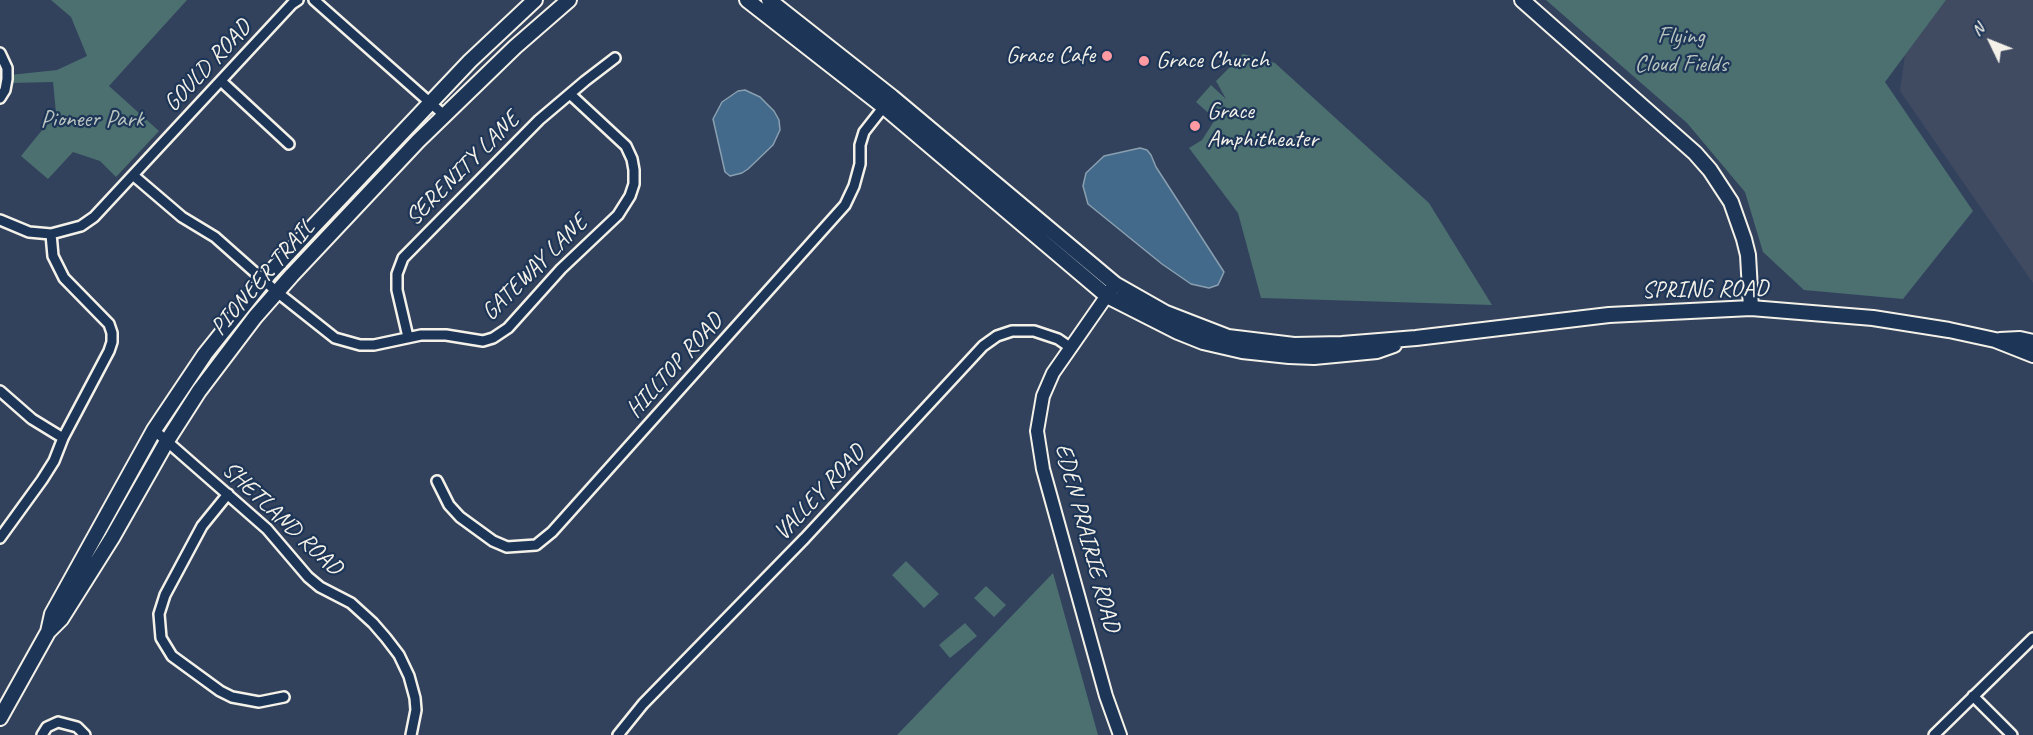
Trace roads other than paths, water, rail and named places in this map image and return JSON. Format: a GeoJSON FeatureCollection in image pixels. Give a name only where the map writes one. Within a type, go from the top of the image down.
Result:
{"type":"FeatureCollection","features":[{"type":"Feature","properties":{"kind":"main road","name":"PIONEER TRAIL"},"geometry":{"type":"LineString","coordinates":[[48,632],[52,614],[154,430],[204,354],[264,280],[430,102],[496,35],[535,0]]}},
{"type":"Feature","properties":{"kind":"main road","name":"PIONEER TRAIL"},"geometry":{"type":"LineString","coordinates":[[0,718],[48,632],[61,619],[112,538],[167,441],[219,364],[277,292],[444,115],[515,47],[569,0]]}},
{"type":"Feature","properties":{"kind":"main road"},"geometry":{"type":"LineString","coordinates":[[747,0],[888,102],[1115,284]]}},
{"type":"Feature","properties":{"kind":"main road"},"geometry":{"type":"LineString","coordinates":[[769,0],[1107,296]]}},
{"type":"Feature","properties":{"kind":"main road"},"geometry":{"type":"LineString","coordinates":[[1522,0],[1695,153],[1710,170],[1731,202],[1744,239],[1748,255],[1751,308]]}},
{"type":"Feature","properties":{"kind":"main road","name":"SPRING ROAD"},"geometry":{"type":"LineString","coordinates":[[1115,284],[1166,313],[1228,337],[1270,343],[1317,346],[1416,338],[1609,315],[1751,308],[1873,318],[1950,330],[1995,340],[2033,355]]}},
{"type":"Feature","properties":{"kind":"main road","name":"SPRING ROAD"},"geometry":{"type":"LineString","coordinates":[[1107,296],[1159,324],[1203,342],[1266,354],[1314,357],[1377,351],[1416,338]]}},
{"type":"Feature","properties":{"kind":"main road","name":"SPRING ROAD"},"geometry":{"type":"LineString","coordinates":[[1995,340],[2020,339],[2033,342]]}},
{"type":"Feature","properties":{"kind":"street","name":"GOULD ROAD"},"geometry":{"type":"LineString","coordinates":[[0,220],[29,232],[51,234],[81,225],[94,217],[298,0]]}},
{"type":"Feature","properties":{"kind":"street"},"geometry":{"type":"LineString","coordinates":[[315,0],[444,115]]}},
{"type":"Feature","properties":{"kind":"street"},"geometry":{"type":"LineString","coordinates":[[0,53],[7,68],[8,80],[0,98]]}},
{"type":"Feature","properties":{"kind":"street","name":"SERENITY LANE"},"geometry":{"type":"LineString","coordinates":[[408,337],[397,290],[397,274],[403,258],[539,120],[615,58]]}},
{"type":"Feature","properties":{"kind":"street"},"geometry":{"type":"LineString","coordinates":[[221,81],[289,144]]}},
{"type":"Feature","properties":{"kind":"street","name":"GATEWAY LANE"},"geometry":{"type":"LineString","coordinates":[[134,176],[182,218],[215,237],[326,332],[346,342],[374,345],[434,334],[483,340],[502,333],[568,261],[625,206],[634,184],[634,170],[626,146],[570,94]]}},
{"type":"Feature","properties":{"kind":"street","name":"HILLTOP ROAD"},"geometry":{"type":"LineString","coordinates":[[436,481],[450,506],[493,541],[507,547],[536,545],[552,532],[845,205],[860,165],[860,145],[864,132],[888,102]]}},
{"type":"Feature","properties":{"kind":"street"},"geometry":{"type":"LineString","coordinates":[[0,538],[54,461],[63,438],[109,351],[112,333],[109,324],[64,278],[53,256],[51,234]]}},
{"type":"Feature","properties":{"kind":"street","name":"EDEN PRAIRIE ROAD"},"geometry":{"type":"LineString","coordinates":[[1115,284],[1053,373],[1043,396],[1039,414],[1038,447],[1103,686],[1120,735]]}},
{"type":"Feature","properties":{"kind":"street","name":"VALLEY ROAD"},"geometry":{"type":"LineString","coordinates":[[618,735],[643,704],[805,538],[983,345],[997,336],[1012,331],[1034,331],[1058,339],[1071,348]]}},
{"type":"Feature","properties":{"kind":"street"},"geometry":{"type":"LineString","coordinates":[[0,391],[32,419],[63,438]]}},
{"type":"Feature","properties":{"kind":"street","name":"SHETLAND ROAD"},"geometry":{"type":"LineString","coordinates":[[154,430],[275,538],[308,577],[351,603],[373,623],[410,666],[416,710],[411,735]]}},
{"type":"Feature","properties":{"kind":"street"},"geometry":{"type":"LineString","coordinates":[[228,494],[199,532],[165,595],[159,615],[161,638],[172,656],[220,691],[238,698],[259,702],[285,697]]}},
{"type":"Feature","properties":{"kind":"street"},"geometry":{"type":"LineString","coordinates":[[1934,735],[2033,638]]}},
{"type":"Feature","properties":{"kind":"street"},"geometry":{"type":"LineString","coordinates":[[1973,696],[2012,735]]}},
{"type":"Feature","properties":{"kind":"street"},"geometry":{"type":"LineString","coordinates":[[42,735],[47,727],[58,722],[77,727],[85,735]]}},
{"type":"Feature","properties":{"kind":"place","name":"Grace Cafe"},"geometry":{"type":"Point","coordinates":[1107,56]}},
{"type":"Feature","properties":{"kind":"place","name":"Grace Church"},"geometry":{"type":"Point","coordinates":[1144,61]}},
{"type":"Feature","properties":{"kind":"place","name":"Grace Amphitheater"},"geometry":{"type":"Point","coordinates":[1195,126]}},
{"type":"Feature","properties":{"kind":"park label","name":"Flying Cloud Fields"},"geometry":{"type":"Point","coordinates":[1681,51]}},
{"type":"Feature","properties":{"kind":"park label","name":"Pioneer Park"},"geometry":{"type":"Point","coordinates":[92,120]}}]}
